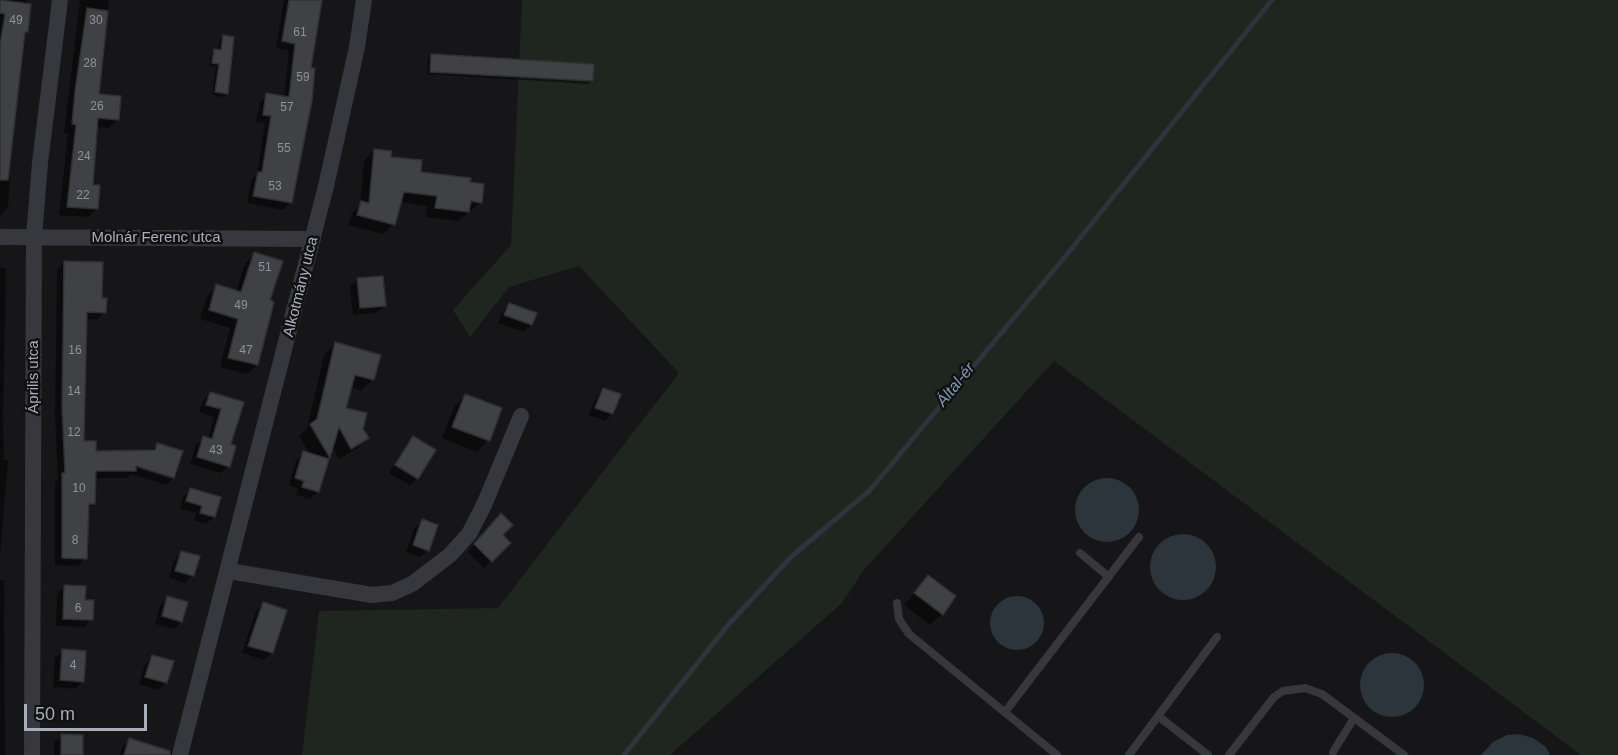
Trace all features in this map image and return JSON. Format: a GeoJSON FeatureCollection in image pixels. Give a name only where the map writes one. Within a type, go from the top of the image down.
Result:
{"type":"FeatureCollection","features":[{"type":"Feature","properties":{"kind":"street","name":"Április utca"},"geometry":{"type":"LineString","coordinates":[[32,755],[34,237],[40,163],[60,0]]}},
{"type":"Feature","properties":{"kind":"street","name":"Alkotmány utca"},"geometry":{"type":"LineString","coordinates":[[180,755],[313,238],[357,47],[364,0]]}},
{"type":"Feature","properties":{"kind":"street","name":"Molnár Ferenc utca"},"geometry":{"type":"LineString","coordinates":[[0,237],[313,238]]}},
{"type":"Feature","properties":{"kind":"street"},"geometry":{"type":"LineString","coordinates":[[229,571],[372,595],[392,593],[412,584],[444,561],[469,534],[484,506],[521,416]]}},
{"type":"Feature","properties":{"kind":"lane"},"geometry":{"type":"LineString","coordinates":[[1005,712],[1139,537]]}},
{"type":"Feature","properties":{"kind":"lane"},"geometry":{"type":"LineString","coordinates":[[1080,553],[1109,577]]}},
{"type":"Feature","properties":{"kind":"lane"},"geometry":{"type":"LineString","coordinates":[[897,603],[899,619],[909,634],[1057,755]]}},
{"type":"Feature","properties":{"kind":"lane"},"geometry":{"type":"LineString","coordinates":[[1129,755],[1217,637]]}},
{"type":"Feature","properties":{"kind":"lane"},"geometry":{"type":"LineString","coordinates":[[1229,755],[1266,704],[1283,692],[1305,688],[1314,689],[1404,755]]}},
{"type":"Feature","properties":{"kind":"lane"},"geometry":{"type":"LineString","coordinates":[[1158,716],[1208,755]]}},
{"type":"Feature","properties":{"kind":"lane"},"geometry":{"type":"LineString","coordinates":[[1333,752],[1354,718]]}},
{"type":"Feature","properties":{"kind":"shaded area"},"geometry":{"type":"Polygon","coordinates":[[[522,0],[1618,0],[1618,755],[1581,755],[1054,361],[863,571],[842,603],[670,755],[302,755],[319,611],[498,608],[679,373],[579,266],[509,287],[470,337],[453,310],[511,245],[522,0]]]}},
{"type":"Feature","properties":{"kind":"shaded area"},"geometry":{"type":"Polygon","coordinates":[[[1101,478],[1113,478],[1130,487],[1137,498],[1139,510],[1137,522],[1130,533],[1113,542],[1101,542],[1089,537],[1080,528],[1075,516],[1075,504],[1080,492],[1089,483],[1101,478]]]}},
{"type":"Feature","properties":{"kind":"shaded area"},"geometry":{"type":"Polygon","coordinates":[[[1183,534],[1195,537],[1206,544],[1213,555],[1216,567],[1213,579],[1206,590],[1195,597],[1183,600],[1171,597],[1160,590],[1153,579],[1150,567],[1153,555],[1160,544],[1171,537],[1183,534]]]}},
{"type":"Feature","properties":{"kind":"shaded area"},"geometry":{"type":"Polygon","coordinates":[[[1017,596],[1027,598],[1036,604],[1042,613],[1044,623],[1042,633],[1036,642],[1027,648],[1017,650],[1007,648],[998,642],[992,633],[990,623],[992,613],[998,604],[1007,598],[1017,596]]]}},
{"type":"Feature","properties":{"kind":"shaded area"},"geometry":{"type":"Polygon","coordinates":[[[1386,653],[1398,653],[1415,662],[1422,673],[1424,685],[1422,697],[1415,708],[1398,717],[1386,717],[1374,712],[1365,703],[1360,691],[1360,679],[1365,667],[1374,658],[1386,653]]]}},
{"type":"Feature","properties":{"kind":"shaded area"},"geometry":{"type":"Polygon","coordinates":[[[1519,734],[1533,738],[1546,747],[1550,755],[1481,755],[1493,742],[1507,735],[1519,734]]]}},
{"type":"Feature","properties":{"kind":"building"},"geometry":{"type":"Polygon","coordinates":[[[0,0],[31,4],[28,32],[25,32],[8,180],[0,180],[0,45],[5,14],[0,13],[0,0]]]}},
{"type":"Feature","properties":{"kind":"building"},"geometry":{"type":"Polygon","coordinates":[[[289,0],[322,0],[311,68],[315,68],[312,100],[292,203],[253,196],[258,172],[262,172],[271,116],[263,115],[266,93],[289,97],[295,44],[282,41],[289,0]]]}},
{"type":"Feature","properties":{"kind":"building"},"geometry":{"type":"Polygon","coordinates":[[[87,8],[108,11],[99,94],[121,96],[119,120],[98,118],[93,185],[100,185],[98,209],[67,207],[76,125],[72,124],[75,91],[87,8]]]}},
{"type":"Feature","properties":{"kind":"building"},"geometry":{"type":"Polygon","coordinates":[[[223,35],[234,37],[228,94],[215,92],[219,64],[212,63],[214,49],[221,50],[223,35]]]}},
{"type":"Feature","properties":{"kind":"building"},"geometry":{"type":"Polygon","coordinates":[[[431,54],[594,64],[593,81],[430,72],[431,54]]]}},
{"type":"Feature","properties":{"kind":"building"},"geometry":{"type":"Polygon","coordinates":[[[374,149],[392,151],[391,157],[422,160],[421,172],[471,178],[470,182],[484,184],[482,203],[471,201],[469,212],[435,208],[437,196],[404,192],[395,225],[357,215],[361,201],[369,203],[374,149]]]}},
{"type":"Feature","properties":{"kind":"building"},"geometry":{"type":"Polygon","coordinates":[[[254,252],[283,261],[270,300],[274,302],[258,365],[228,358],[238,319],[209,310],[216,284],[241,292],[254,252]]]}},
{"type":"Feature","properties":{"kind":"building"},"geometry":{"type":"Polygon","coordinates":[[[64,261],[103,262],[102,298],[107,298],[106,313],[87,312],[84,441],[96,441],[96,451],[155,450],[157,443],[183,451],[174,478],[136,466],[136,471],[96,471],[95,504],[89,504],[87,559],[62,558],[62,473],[65,473],[62,407],[64,261]]]}},
{"type":"Feature","properties":{"kind":"building"},"geometry":{"type":"Polygon","coordinates":[[[383,276],[386,306],[360,308],[357,278],[383,276]]]}},
{"type":"Feature","properties":{"kind":"building"},"geometry":{"type":"Polygon","coordinates":[[[509,303],[537,313],[532,325],[504,315],[509,303]]]}},
{"type":"Feature","properties":{"kind":"building"},"geometry":{"type":"Polygon","coordinates":[[[335,342],[381,355],[374,380],[355,375],[346,408],[367,413],[363,429],[369,438],[351,449],[339,427],[330,458],[310,424],[317,419],[335,342]]]}},
{"type":"Feature","properties":{"kind":"building"},"geometry":{"type":"Polygon","coordinates":[[[603,388],[621,394],[613,414],[595,408],[603,388]]]}},
{"type":"Feature","properties":{"kind":"building"},"geometry":{"type":"Polygon","coordinates":[[[210,392],[244,402],[231,444],[236,446],[230,467],[197,457],[203,436],[212,439],[221,409],[206,405],[210,392]]]}},
{"type":"Feature","properties":{"kind":"building"},"geometry":{"type":"Polygon","coordinates":[[[465,394],[502,408],[490,441],[452,427],[465,394]]]}},
{"type":"Feature","properties":{"kind":"building"},"geometry":{"type":"Polygon","coordinates":[[[413,436],[436,450],[418,479],[395,465],[413,436]]]}},
{"type":"Feature","properties":{"kind":"building"},"geometry":{"type":"Polygon","coordinates":[[[303,451],[329,459],[319,492],[302,487],[304,481],[295,478],[303,451]]]}},
{"type":"Feature","properties":{"kind":"building"},"geometry":{"type":"Polygon","coordinates":[[[190,488],[221,497],[215,517],[200,513],[202,506],[186,501],[190,488]]]}},
{"type":"Feature","properties":{"kind":"building"},"geometry":{"type":"Polygon","coordinates":[[[501,513],[513,525],[503,535],[511,543],[492,562],[474,544],[501,513]]]}},
{"type":"Feature","properties":{"kind":"building"},"geometry":{"type":"Polygon","coordinates":[[[422,519],[438,525],[429,551],[413,545],[422,519]]]}},
{"type":"Feature","properties":{"kind":"building"},"geometry":{"type":"Polygon","coordinates":[[[181,551],[200,556],[194,576],[175,571],[181,551]]]}},
{"type":"Feature","properties":{"kind":"building"},"geometry":{"type":"Polygon","coordinates":[[[928,575],[956,596],[943,615],[914,593],[928,575]]]}},
{"type":"Feature","properties":{"kind":"building"},"geometry":{"type":"Polygon","coordinates":[[[64,585],[86,586],[85,600],[94,600],[93,620],[63,619],[64,585]]]}},
{"type":"Feature","properties":{"kind":"building"},"geometry":{"type":"Polygon","coordinates":[[[167,596],[188,602],[182,622],[162,616],[167,596]]]}},
{"type":"Feature","properties":{"kind":"building"},"geometry":{"type":"Polygon","coordinates":[[[263,602],[287,610],[273,653],[248,646],[263,602]]]}},
{"type":"Feature","properties":{"kind":"building"},"geometry":{"type":"Polygon","coordinates":[[[62,649],[86,651],[84,682],[60,680],[62,649]]]}},
{"type":"Feature","properties":{"kind":"building"},"geometry":{"type":"Polygon","coordinates":[[[152,655],[174,661],[167,683],[145,677],[152,655]]]}},
{"type":"Feature","properties":{"kind":"building"},"geometry":{"type":"Polygon","coordinates":[[[61,734],[83,735],[83,755],[61,755],[61,734]]]}},
{"type":"Feature","properties":{"kind":"building"},"geometry":{"type":"Polygon","coordinates":[[[129,738],[170,751],[170,755],[124,755],[129,738]]]}},
{"type":"Feature","properties":{"kind":"waterway","name":"Által-ér"},"geometry":{"type":"LineString","coordinates":[[624,755],[728,625],[791,557],[870,490],[1064,258],[1272,0]]}}]}
